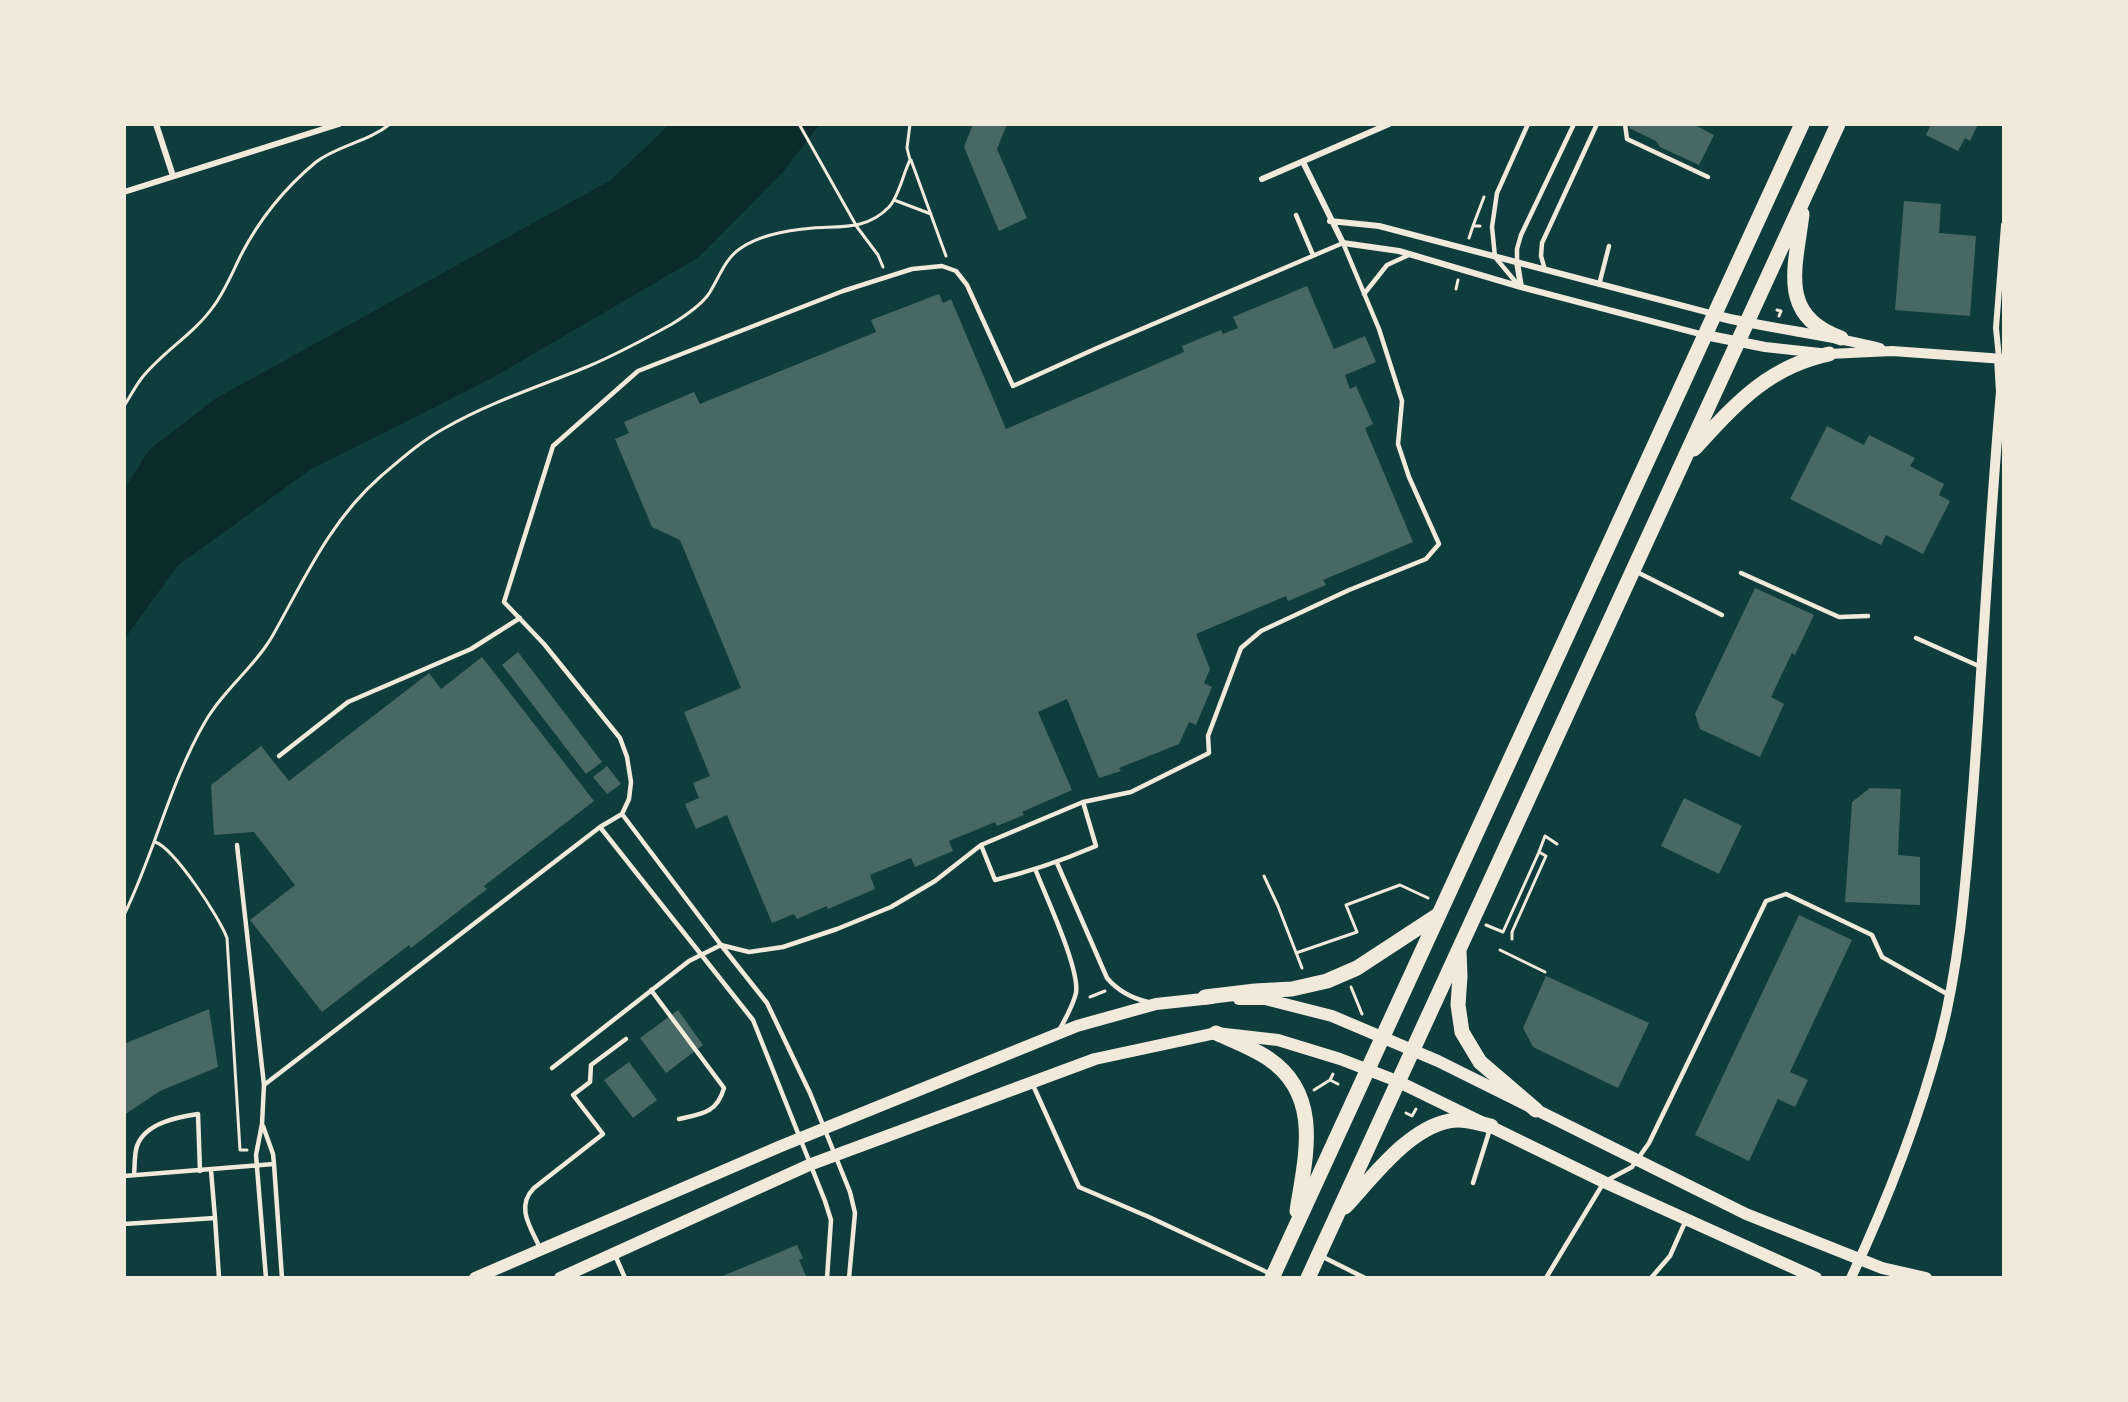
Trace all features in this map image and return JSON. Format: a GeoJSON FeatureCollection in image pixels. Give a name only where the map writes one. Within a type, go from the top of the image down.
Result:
{"type":"FeatureCollection","features":[{"type":"Feature","properties":{"kind":"main road"},"geometry":{"type":"LineString","coordinates":[[1272,1276],[1802,124]]}},
{"type":"Feature","properties":{"kind":"main road"},"geometry":{"type":"LineString","coordinates":[[1308,1278],[1838,124]]}},
{"type":"Feature","properties":{"kind":"main road"},"geometry":{"type":"LineString","coordinates":[[1804,199],[1794,271],[1795,294],[1799,305],[1812,323],[1821,330],[1841,338]]}},
{"type":"Feature","properties":{"kind":"main road"},"geometry":{"type":"LineString","coordinates":[[1683,460],[1732,408],[1763,381],[1794,364],[1829,354]]}},
{"type":"Feature","properties":{"kind":"main road"},"geometry":{"type":"LineString","coordinates":[[475,1278],[799,1138],[1077,1026],[1156,1004],[1256,991],[1292,989],[1327,981],[1357,968],[1438,915]]}},
{"type":"Feature","properties":{"kind":"main road"},"geometry":{"type":"LineString","coordinates":[[1459,948],[1458,1005],[1462,1032],[1480,1062],[1536,1110]]}},
{"type":"Feature","properties":{"kind":"main road"},"geometry":{"type":"LineString","coordinates":[[1205,998],[1265,999],[1332,1016],[1413,1049],[1746,1214],[1882,1268],[1926,1278]]}},
{"type":"Feature","properties":{"kind":"main road"},"geometry":{"type":"LineString","coordinates":[[1216,1033],[1271,1060],[1282,1070],[1299,1095],[1304,1108],[1307,1138],[1294,1230]]}},
{"type":"Feature","properties":{"kind":"main road"},"geometry":{"type":"LineString","coordinates":[[560,1278],[835,1155],[1095,1059],[1216,1033],[1278,1040],[1340,1059],[1397,1082],[1604,1182],[1816,1278]]}},
{"type":"Feature","properties":{"kind":"main road"},"geometry":{"type":"LineString","coordinates":[[1337,1215],[1401,1147],[1425,1129],[1460,1120],[1491,1126]]}},
{"type":"Feature","properties":{"kind":"street"},"geometry":{"type":"LineString","coordinates":[[156,124],[173,176]]}},
{"type":"Feature","properties":{"kind":"street"},"geometry":{"type":"LineString","coordinates":[[124,192],[339,124]]}},
{"type":"Feature","properties":{"kind":"street"},"geometry":{"type":"LineString","coordinates":[[1262,179],[1389,124]]}},
{"type":"Feature","properties":{"kind":"street"},"geometry":{"type":"LineString","coordinates":[[1303,162],[1330,221],[1343,243],[1412,254],[1521,287],[1705,335],[1765,347],[1829,354],[1892,351],[2001,358]]}},
{"type":"Feature","properties":{"kind":"street"},"geometry":{"type":"LineString","coordinates":[[1330,221],[1379,226],[1746,323],[1841,338],[1892,351]]}},
{"type":"Feature","properties":{"kind":"street"},"geometry":{"type":"LineString","coordinates":[[1851,1278],[1900,1165],[1940,1039],[1963,911],[2001,392],[2001,358],[1996,328],[2004,225]]}},
{"type":"Feature","properties":{"kind":"street"},"geometry":{"type":"LineString","coordinates":[[1517,262],[1521,287]]}},
{"type":"Feature","properties":{"kind":"lane"},"geometry":{"type":"LineString","coordinates":[[1521,287],[1495,257],[1492,227],[1497,193],[1528,124]]}},
{"type":"Feature","properties":{"kind":"lane"},"geometry":{"type":"LineString","coordinates":[[1517,262],[1517,249],[1521,234],[1574,124]]}},
{"type":"Feature","properties":{"kind":"lane"},"geometry":{"type":"LineString","coordinates":[[1545,270],[1541,256],[1542,243],[1597,124]]}},
{"type":"Feature","properties":{"kind":"lane"},"geometry":{"type":"LineString","coordinates":[[1625,124],[1627,139],[1708,177]]}},
{"type":"Feature","properties":{"kind":"lane"},"geometry":{"type":"LineString","coordinates":[[1296,215],[1312,255]]}},
{"type":"Feature","properties":{"kind":"lane"},"geometry":{"type":"LineString","coordinates":[[264,1085],[600,827],[622,814],[631,782],[627,757],[620,738],[544,644],[504,602],[553,446],[638,370],[843,291],[912,269],[942,266],[956,271],[967,285],[1013,386],[1343,243],[1379,329],[1402,401],[1398,444],[1409,477],[1439,544],[1426,559],[1349,590],[1261,631],[1241,648],[1208,736],[1209,753],[1131,792],[1083,802],[981,845],[935,882],[891,907],[837,929],[783,947],[748,952],[721,945],[689,961],[552,1068]]}},
{"type":"Feature","properties":{"kind":"lane"},"geometry":{"type":"LineString","coordinates":[[1599,285],[1609,246]]}},
{"type":"Feature","properties":{"kind":"lane"},"geometry":{"type":"LineString","coordinates":[[1364,294],[1387,265],[1412,254]]}},
{"type":"Feature","properties":{"kind":"lane"},"geometry":{"type":"LineString","coordinates":[[1632,570],[1722,615]]}},
{"type":"Feature","properties":{"kind":"lane"},"geometry":{"type":"LineString","coordinates":[[1741,573],[1839,617],[1868,616]]}},
{"type":"Feature","properties":{"kind":"lane"},"geometry":{"type":"LineString","coordinates":[[279,756],[348,702],[471,649],[520,618]]}},
{"type":"Feature","properties":{"kind":"lane"},"geometry":{"type":"LineString","coordinates":[[1916,638],[1981,667]]}},
{"type":"Feature","properties":{"kind":"lane"},"geometry":{"type":"LineString","coordinates":[[981,845],[995,880],[1036,871],[1057,863],[1096,846],[1083,802]]}},
{"type":"Feature","properties":{"kind":"lane"},"geometry":{"type":"LineString","coordinates":[[622,814],[767,1003],[825,1128],[850,1192],[855,1213],[849,1278]]}},
{"type":"Feature","properties":{"kind":"lane"},"geometry":{"type":"LineString","coordinates":[[600,827],[753,1020],[831,1220],[827,1278]]}},
{"type":"Feature","properties":{"kind":"lane"},"geometry":{"type":"LineString","coordinates":[[237,845],[264,1085],[262,1124],[256,1155],[266,1278]]}},
{"type":"Feature","properties":{"kind":"lane"},"geometry":{"type":"LineString","coordinates":[[1057,863],[1107,978],[1127,995],[1137,1000],[1156,1004]]}},
{"type":"Feature","properties":{"kind":"lane"},"geometry":{"type":"LineString","coordinates":[[1036,871],[1074,968],[1076,990],[1074,1001],[1057,1034]]}},
{"type":"Feature","properties":{"kind":"lane"},"geometry":{"type":"LineString","coordinates":[[1546,1278],[1604,1182],[1624,1173],[1638,1160],[1649,1143],[1766,901],[1786,894],[1872,935],[1882,957],[1949,995]]}},
{"type":"Feature","properties":{"kind":"lane"},"geometry":{"type":"LineString","coordinates":[[651,990],[724,1088],[720,1100],[706,1114],[679,1119]]}},
{"type":"Feature","properties":{"kind":"lane"},"geometry":{"type":"LineString","coordinates":[[540,1248],[524,1209],[526,1199],[534,1188],[603,1134],[573,1095],[590,1083],[591,1065],[626,1039]]}},
{"type":"Feature","properties":{"kind":"lane"},"geometry":{"type":"LineString","coordinates":[[1032,1082],[1079,1187],[1149,1217],[1272,1276]]}},
{"type":"Feature","properties":{"kind":"lane"},"geometry":{"type":"LineString","coordinates":[[134,1175],[137,1145],[154,1126],[198,1114],[200,1171]]}},
{"type":"Feature","properties":{"kind":"lane"},"geometry":{"type":"LineString","coordinates":[[262,1124],[273,1154],[282,1278]]}},
{"type":"Feature","properties":{"kind":"lane"},"geometry":{"type":"LineString","coordinates":[[1473,1183],[1491,1126]]}},
{"type":"Feature","properties":{"kind":"lane"},"geometry":{"type":"LineString","coordinates":[[124,1176],[274,1164]]}},
{"type":"Feature","properties":{"kind":"lane"},"geometry":{"type":"LineString","coordinates":[[211,1170],[219,1278]]}},
{"type":"Feature","properties":{"kind":"lane"},"geometry":{"type":"LineString","coordinates":[[124,1224],[215,1218]]}},
{"type":"Feature","properties":{"kind":"lane"},"geometry":{"type":"LineString","coordinates":[[1651,1278],[1670,1256],[1686,1220]]}},
{"type":"Feature","properties":{"kind":"lane"},"geometry":{"type":"LineString","coordinates":[[614,1252],[625,1278]]}},
{"type":"Feature","properties":{"kind":"lane"},"geometry":{"type":"LineString","coordinates":[[1318,1255],[1365,1278]]}},
{"type":"Feature","properties":{"kind":"path"},"geometry":{"type":"LineString","coordinates":[[124,406],[142,378],[213,308],[249,242],[273,207],[316,163],[347,146],[374,135],[390,124]]}},
{"type":"Feature","properties":{"kind":"path"},"geometry":{"type":"LineString","coordinates":[[799,124],[857,227],[878,255],[887,277]]}},
{"type":"Feature","properties":{"kind":"path"},"geometry":{"type":"LineString","coordinates":[[910,124],[907,148],[910,160],[950,269]]}},
{"type":"Feature","properties":{"kind":"path"},"geometry":{"type":"LineString","coordinates":[[124,915],[155,842],[176,782],[206,721],[262,653],[303,576],[330,532],[355,500],[381,476],[451,424],[540,384],[590,365],[685,316],[708,294],[725,262],[740,248],[752,241],[788,231],[857,227],[881,214],[894,200],[910,160]]}},
{"type":"Feature","properties":{"kind":"path"},"geometry":{"type":"LineString","coordinates":[[894,200],[931,214]]}},
{"type":"Feature","properties":{"kind":"path"},"geometry":{"type":"LineString","coordinates":[[1539,852],[1545,836],[1557,844]]}},
{"type":"Feature","properties":{"kind":"path"},"geometry":{"type":"LineString","coordinates":[[155,842],[160,843],[171,853],[216,913],[227,938],[240,1150],[247,1150]]}},
{"type":"Feature","properties":{"kind":"path"},"geometry":{"type":"LineString","coordinates":[[1264,876],[1302,968]]}},
{"type":"Feature","properties":{"kind":"path"},"geometry":{"type":"LineString","coordinates":[[1512,932],[1512,939]]}},
{"type":"Feature","properties":{"kind":"path"},"geometry":{"type":"LineString","coordinates":[[1500,950],[1545,972]]}},
{"type":"Feature","properties":{"kind":"path"},"geometry":{"type":"LineString","coordinates":[[1350,985],[1361,1016]]}},
{"type":"Feature","properties":{"kind":"path"},"geometry":{"type":"LineString","coordinates":[[1090,997],[1105,991]]}},
{"type":"Feature","properties":{"kind":"path"},"geometry":{"type":"LineString","coordinates":[[1310,1092],[1330,1080],[1333,1074]]}},
{"type":"Feature","properties":{"kind":"path"},"geometry":{"type":"LineString","coordinates":[[1330,1080],[1338,1084]]}},
{"type":"Feature","properties":{"kind":"path"},"geometry":{"type":"LineString","coordinates":[[1406,1113],[1412,1116],[1416,1109]]}},
{"type":"Feature","properties":{"kind":"water"},"geometry":{"type":"Polygon","coordinates":[[[669,125],[819,125],[783,172],[699,257],[494,377],[310,470],[177,566],[126,637],[125,644],[125,488],[149,450],[215,399],[611,180],[669,125]]]}},
{"type":"Feature","properties":{"kind":"building"},"geometry":{"type":"Polygon","coordinates":[[[973,124],[1007,124],[997,149],[1027,218],[999,231],[964,147],[973,124]]]}},
{"type":"Feature","properties":{"kind":"building"},"geometry":{"type":"Polygon","coordinates":[[[1631,124],[1693,124],[1714,135],[1699,165],[1660,147],[1656,141],[1629,128],[1631,124]]]}},
{"type":"Feature","properties":{"kind":"building"},"geometry":{"type":"Polygon","coordinates":[[[1931,124],[1978,124],[1970,141],[1965,138],[1958,151],[1926,135],[1931,124]]]}},
{"type":"Feature","properties":{"kind":"building"},"geometry":{"type":"Polygon","coordinates":[[[1904,201],[1941,204],[1939,233],[1976,236],[1970,316],[1895,310],[1904,201]]]}},
{"type":"Feature","properties":{"kind":"building"},"geometry":{"type":"Polygon","coordinates":[[[1307,286],[1334,349],[1365,336],[1376,362],[1345,375],[1350,389],[1356,386],[1373,424],[1365,428],[1413,542],[1323,580],[1326,585],[1288,601],[1286,596],[1196,634],[1210,669],[1204,683],[1212,687],[1196,725],[1189,722],[1179,744],[1119,768],[1121,771],[1099,778],[1067,699],[1038,712],[1072,790],[1022,812],[1024,815],[997,826],[995,822],[949,841],[953,851],[915,867],[911,858],[870,875],[875,889],[828,909],[827,906],[797,919],[794,914],[772,923],[727,815],[696,829],[685,804],[699,798],[693,783],[710,776],[684,712],[741,688],[680,540],[652,527],[615,439],[629,433],[624,422],[694,392],[700,404],[876,332],[871,320],[939,294],[943,303],[951,299],[1006,429],[1184,352],[1182,346],[1221,330],[1223,334],[1238,328],[1233,317],[1307,286]]]}},
{"type":"Feature","properties":{"kind":"building"},"geometry":{"type":"Polygon","coordinates":[[[1827,426],[1864,445],[1869,435],[1915,458],[1910,466],[1944,484],[1939,495],[1950,501],[1923,554],[1886,535],[1881,545],[1790,499],[1827,426]]]}},
{"type":"Feature","properties":{"kind":"building"},"geometry":{"type":"Polygon","coordinates":[[[1755,588],[1814,615],[1795,655],[1792,653],[1771,697],[1784,704],[1760,757],[1700,729],[1695,714],[1755,588]]]}},
{"type":"Feature","properties":{"kind":"building"},"geometry":{"type":"Polygon","coordinates":[[[518,652],[602,762],[586,774],[502,665],[518,652]]]}},
{"type":"Feature","properties":{"kind":"building"},"geometry":{"type":"Polygon","coordinates":[[[482,657],[594,801],[484,886],[487,889],[411,948],[409,945],[322,1012],[250,920],[295,885],[254,832],[214,835],[211,785],[261,746],[289,781],[429,673],[441,689],[482,657]]]}},
{"type":"Feature","properties":{"kind":"building"},"geometry":{"type":"Polygon","coordinates":[[[607,766],[621,784],[607,794],[593,777],[607,766]]]}},
{"type":"Feature","properties":{"kind":"building"},"geometry":{"type":"Polygon","coordinates":[[[1870,788],[1901,789],[1898,855],[1920,857],[1920,905],[1845,902],[1852,802],[1870,788]]]}},
{"type":"Feature","properties":{"kind":"building"},"geometry":{"type":"Polygon","coordinates":[[[1684,798],[1742,826],[1719,874],[1661,846],[1684,798]]]}},
{"type":"Feature","properties":{"kind":"building"},"geometry":{"type":"Polygon","coordinates":[[[1799,915],[1852,940],[1790,1072],[1808,1080],[1795,1107],[1778,1099],[1749,1161],[1695,1135],[1799,915]]]}},
{"type":"Feature","properties":{"kind":"building"},"geometry":{"type":"Polygon","coordinates":[[[1546,976],[1649,1023],[1618,1088],[1533,1047],[1523,1028],[1546,976]]]}},
{"type":"Feature","properties":{"kind":"building"},"geometry":{"type":"Polygon","coordinates":[[[209,1009],[218,1067],[160,1091],[124,1115],[124,1044],[209,1009]]]}},
{"type":"Feature","properties":{"kind":"building"},"geometry":{"type":"Polygon","coordinates":[[[678,1010],[703,1045],[666,1073],[640,1038],[678,1010]]]}},
{"type":"Feature","properties":{"kind":"building"},"geometry":{"type":"Polygon","coordinates":[[[629,1062],[657,1100],[633,1118],[604,1080],[629,1062]]]}},
{"type":"Feature","properties":{"kind":"building"},"geometry":{"type":"Polygon","coordinates":[[[797,1245],[803,1258],[799,1260],[807,1278],[718,1278],[797,1245]]]}}]}
